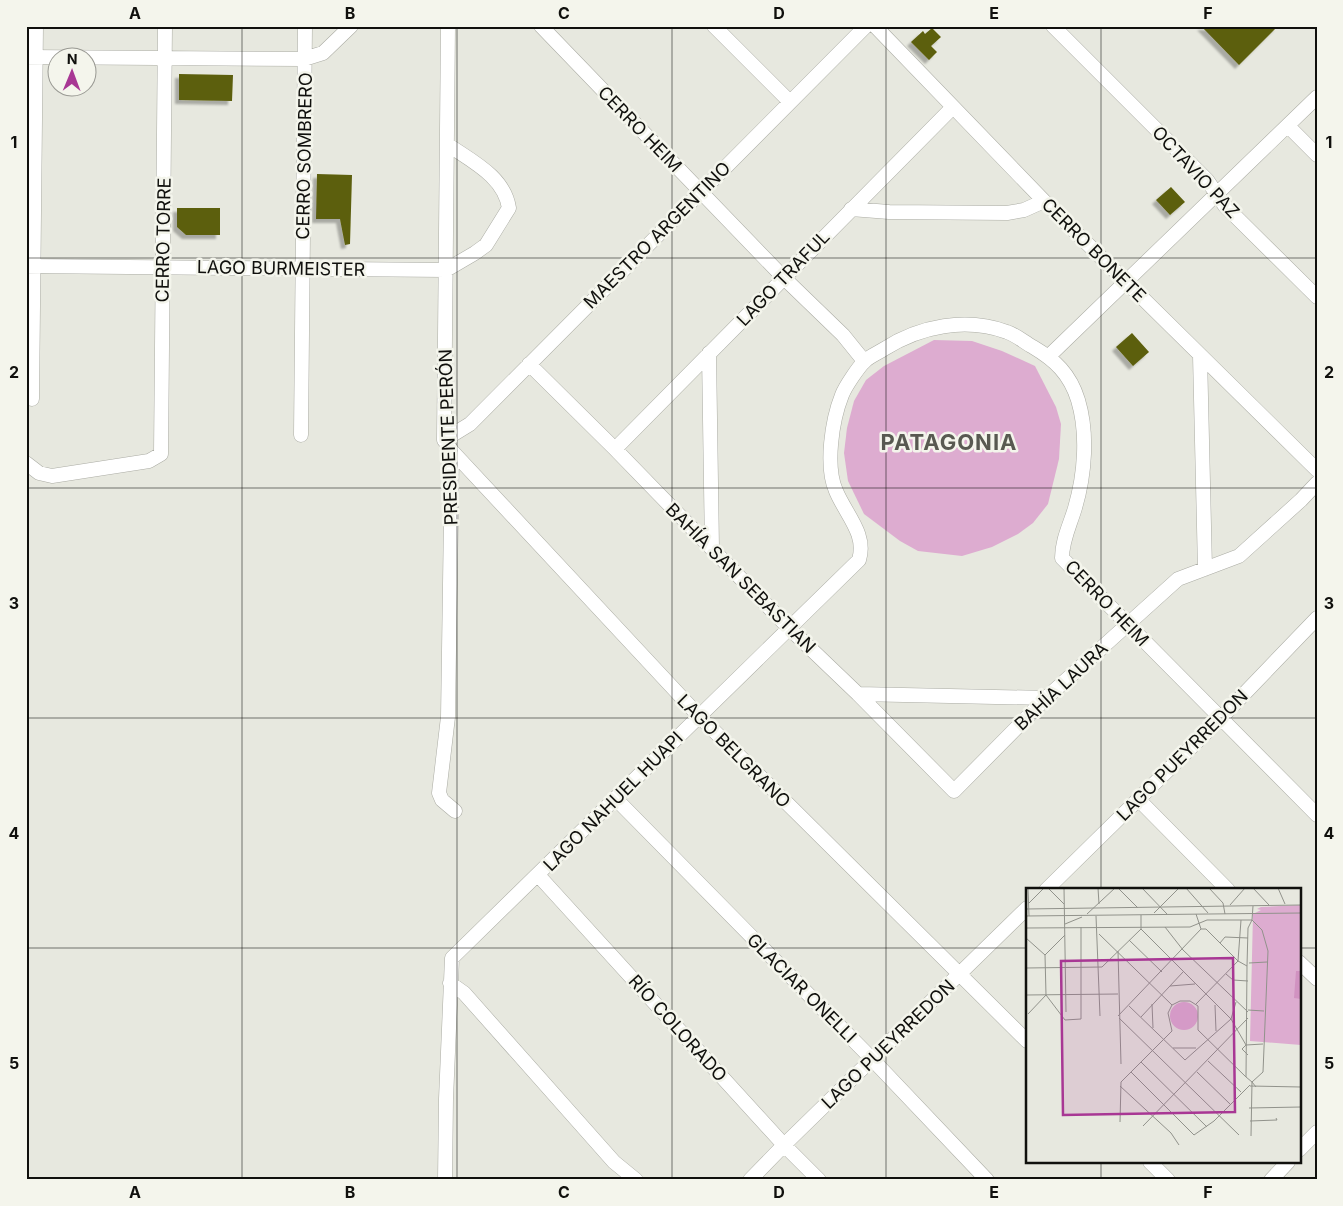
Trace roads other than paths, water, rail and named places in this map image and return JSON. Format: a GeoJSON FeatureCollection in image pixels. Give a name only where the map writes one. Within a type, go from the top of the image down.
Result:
{"type":"FeatureCollection","features":[{"type":"Feature","properties":{"kind":"street"},"geometry":{"type":"LineString","coordinates":[[32,400],[30,266],[31,57],[36,26]]}},
{"type":"Feature","properties":{"kind":"street","name":"CERRO TORRE"},"geometry":{"type":"LineString","coordinates":[[27,464],[38,473],[52,476],[149,461],[161,454],[165,26]]}},
{"type":"Feature","properties":{"kind":"street","name":"CERRO SOMBRERO"},"geometry":{"type":"LineString","coordinates":[[301,435],[305,26]]}},
{"type":"Feature","properties":{"kind":"street"},"geometry":{"type":"LineString","coordinates":[[31,57],[304,59],[323,53],[351,26]]}},
{"type":"Feature","properties":{"kind":"street","name":"PRESIDENTE PERÓN"},"geometry":{"type":"LineString","coordinates":[[448,26],[446,270],[448,717],[438,794],[454,811]]}},
{"type":"Feature","properties":{"kind":"street","name":"CERRO HEIM"},"geometry":{"type":"LineString","coordinates":[[541,26],[783,278],[842,335],[864,362]]}},
{"type":"Feature","properties":{"kind":"street"},"geometry":{"type":"LineString","coordinates":[[714,26],[790,102]]}},
{"type":"Feature","properties":{"kind":"street","name":"MAESTRO ARGENTINO"},"geometry":{"type":"LineString","coordinates":[[448,446],[866,26]]}},
{"type":"Feature","properties":{"kind":"street","name":"CERRO BONETE"},"geometry":{"type":"LineString","coordinates":[[875,26],[952,108],[1044,201],[1317,470]]}},
{"type":"Feature","properties":{"kind":"street","name":"OCTAVIO PAZ"},"geometry":{"type":"LineString","coordinates":[[1053,26],[1207,180],[1225,206],[1317,297]]}},
{"type":"Feature","properties":{"kind":"street"},"geometry":{"type":"LineString","coordinates":[[1050,356],[1317,97]]}},
{"type":"Feature","properties":{"kind":"street","name":"LAGO TRAFUL"},"geometry":{"type":"LineString","coordinates":[[615,449],[952,108]]}},
{"type":"Feature","properties":{"kind":"street"},"geometry":{"type":"LineString","coordinates":[[1288,126],[1317,155]]}},
{"type":"Feature","properties":{"kind":"street"},"geometry":{"type":"LineString","coordinates":[[446,270],[475,254],[486,245],[509,208],[508,199],[500,184],[447,144]]}},
{"type":"Feature","properties":{"kind":"street"},"geometry":{"type":"LineString","coordinates":[[851,209],[889,212],[1007,213],[1024,210],[1044,201]]}},
{"type":"Feature","properties":{"kind":"street","name":"LAGO BURMEISTER"},"geometry":{"type":"LineString","coordinates":[[30,266],[446,270]]}},
{"type":"Feature","properties":{"kind":"street","name":"CERRO HEIM"},"geometry":{"type":"LineString","coordinates":[[858,560],[862,550],[860,538],[836,490],[830,460],[834,423],[842,393],[864,362],[897,341],[924,331],[957,324],[983,325],[1008,332],[1050,356],[1067,374],[1078,398],[1084,424],[1083,466],[1076,506],[1062,546],[1062,558],[1317,815]]}},
{"type":"Feature","properties":{"kind":"street"},"geometry":{"type":"LineString","coordinates":[[709,353],[712,549]]}},
{"type":"Feature","properties":{"kind":"street"},"geometry":{"type":"LineString","coordinates":[[1200,355],[1205,569]]}},
{"type":"Feature","properties":{"kind":"street","name":"BAHÍA SAN SEBASTIAN"},"geometry":{"type":"LineString","coordinates":[[529,364],[615,449],[789,628],[954,790]]}},
{"type":"Feature","properties":{"kind":"street","name":"LAGO BELGRANO"},"geometry":{"type":"LineString","coordinates":[[448,446],[699,716],[1026,1040]]}},
{"type":"Feature","properties":{"kind":"street","name":"BAHÍA LAURA"},"geometry":{"type":"LineString","coordinates":[[954,790],[1046,698],[1178,579],[1239,556],[1302,500],[1317,483]]}},
{"type":"Feature","properties":{"kind":"street","name":"LAGO NAHUEL HUAPI"},"geometry":{"type":"LineString","coordinates":[[450,983],[452,958],[858,560]]}},
{"type":"Feature","properties":{"kind":"street","name":"LAGO PUEYRREDON"},"geometry":{"type":"LineString","coordinates":[[1050,888],[1220,719],[1317,618]]}},
{"type":"Feature","properties":{"kind":"street"},"geometry":{"type":"LineString","coordinates":[[858,694],[1046,698]]}},
{"type":"Feature","properties":{"kind":"street","name":"GLACIAR ONELLI"},"geometry":{"type":"LineString","coordinates":[[615,798],[872,1059],[987,1180]]}},
{"type":"Feature","properties":{"kind":"street"},"geometry":{"type":"LineString","coordinates":[[1138,799],[1226,888]]}},
{"type":"Feature","properties":{"kind":"street","name":"RÍO COLORADO"},"geometry":{"type":"LineString","coordinates":[[538,875],[784,1145],[819,1180]]}},
{"type":"Feature","properties":{"kind":"street","name":"LAGO PUEYRREDON"},"geometry":{"type":"LineString","coordinates":[[750,1180],[1026,909]]}},
{"type":"Feature","properties":{"kind":"street"},"geometry":{"type":"LineString","coordinates":[[1300,963],[1317,979]]}},
{"type":"Feature","properties":{"kind":"street"},"geometry":{"type":"LineString","coordinates":[[445,1180],[450,983]]}},
{"type":"Feature","properties":{"kind":"street"},"geometry":{"type":"LineString","coordinates":[[450,983],[464,994],[614,1162],[636,1180]]}},
{"type":"Feature","properties":{"kind":"street"},"geometry":{"type":"LineString","coordinates":[[1301,1144],[1317,1132]]}},
{"type":"Feature","properties":{"kind":"street"},"geometry":{"type":"LineString","coordinates":[[1152,1164],[1168,1180]]}},
{"type":"Feature","properties":{"kind":"street"},"geometry":{"type":"LineString","coordinates":[[1271,1180],[1286,1164]]}},
{"type":"Feature","properties":{"kind":"district","name":"PATAGONIA"},"geometry":{"type":"Point","coordinates":[949,442]}}]}
